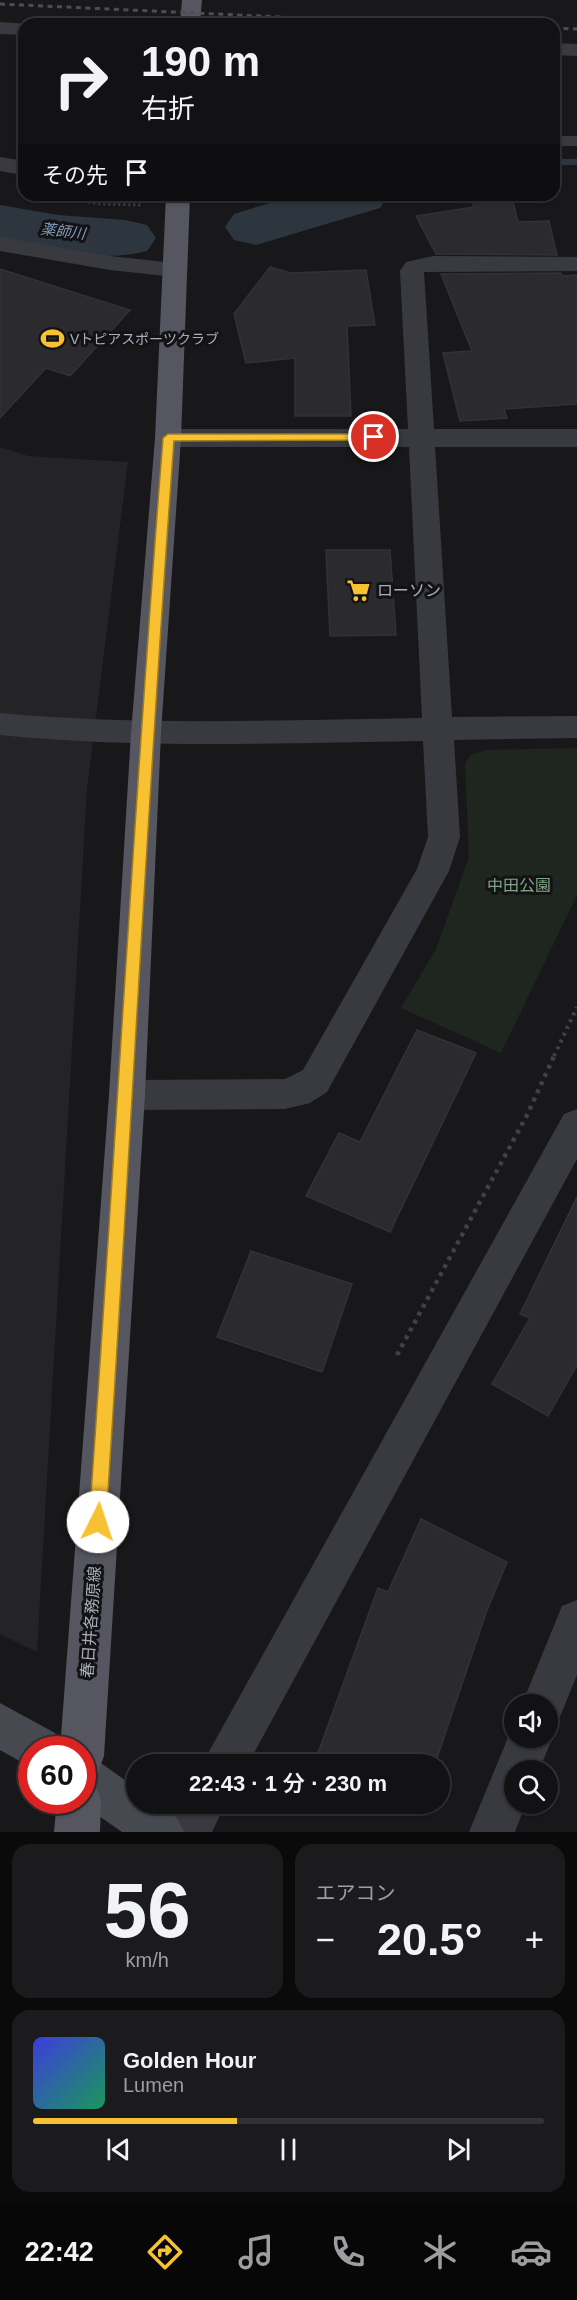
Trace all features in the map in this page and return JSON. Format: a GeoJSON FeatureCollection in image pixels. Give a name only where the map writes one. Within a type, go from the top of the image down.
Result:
{"type":"FeatureCollection","features":[{"type":"Feature","properties":{"kind":"main road"},"geometry":{"type":"LineString","coordinates":[[190,18],[192,0]]}},
{"type":"Feature","properties":{"kind":"main road","name":"春日井各務原線"},"geometry":{"type":"LineString","coordinates":[[83,1736],[127,1095],[146,733],[168,438],[178,201]]}},
{"type":"Feature","properties":{"kind":"main road"},"geometry":{"type":"LineString","coordinates":[[77,1832],[79,1814]]}},
{"type":"Feature","properties":{"kind":"street"},"geometry":{"type":"LineString","coordinates":[[0,28],[18,29]]}},
{"type":"Feature","properties":{"kind":"street"},"geometry":{"type":"LineString","coordinates":[[560,49],[577,50]]}},
{"type":"Feature","properties":{"kind":"street"},"geometry":{"type":"LineString","coordinates":[[0,164],[18,167]]}},
{"type":"Feature","properties":{"kind":"street"},"geometry":{"type":"LineString","coordinates":[[0,244],[99,261],[174,270]]}},
{"type":"Feature","properties":{"kind":"street"},"geometry":{"type":"LineString","coordinates":[[127,1095],[285,1094],[297,1092],[315,1081],[433,871],[444,837],[440,727],[411,278],[415,267],[434,262],[577,264]]}},
{"type":"Feature","properties":{"kind":"street"},"geometry":{"type":"LineString","coordinates":[[168,438],[577,438]]}},
{"type":"Feature","properties":{"kind":"street"},"geometry":{"type":"LineString","coordinates":[[0,724],[74,731],[146,733],[440,727],[577,727]]}},
{"type":"Feature","properties":{"kind":"street"},"geometry":{"type":"LineString","coordinates":[[230,1754],[577,1125]]}},
{"type":"Feature","properties":{"kind":"street"},"geometry":{"type":"LineString","coordinates":[[548,1694],[577,1622]]}},
{"type":"Feature","properties":{"kind":"street"},"geometry":{"type":"LineString","coordinates":[[0,1725],[18,1736]]}},
{"type":"Feature","properties":{"kind":"street"},"geometry":{"type":"LineString","coordinates":[[96,1787],[161,1832]]}},
{"type":"Feature","properties":{"kind":"street"},"geometry":{"type":"LineString","coordinates":[[492,1832],[504,1802]]}},
{"type":"Feature","properties":{"kind":"street"},"geometry":{"type":"LineString","coordinates":[[187,1832],[197,1814]]}},
{"type":"Feature","properties":{"kind":"lane"},"geometry":{"type":"LineString","coordinates":[[560,141],[577,141]]}},
{"type":"Feature","properties":{"kind":"path"},"geometry":{"type":"LineString","coordinates":[[83,201],[102,204],[159,201]]}},
{"type":"Feature","properties":{"kind":"shaded area"},"geometry":{"type":"Polygon","coordinates":[[[0,447],[28,456],[128,462],[87,789],[37,1652],[0,1634],[0,447]]]}},
{"type":"Feature","properties":{"kind":"green space","name":"中田公園"},"geometry":{"type":"Polygon","coordinates":[[[577,748],[577,895],[501,1053],[401,1008],[436,949],[469,857],[465,763],[471,755],[487,750],[577,748]]]}},
{"type":"Feature","properties":{"kind":"building"},"geometry":{"type":"Polygon","coordinates":[[[472,201],[513,201],[518,222],[549,221],[557,255],[436,254],[416,216],[474,207],[472,201]]]}},
{"type":"Feature","properties":{"kind":"building"},"geometry":{"type":"Polygon","coordinates":[[[270,267],[291,273],[366,270],[375,325],[347,326],[351,416],[295,416],[295,358],[246,363],[234,314],[270,267]]]}},
{"type":"Feature","properties":{"kind":"building","name":"Vトピアスポーツクラブ"},"geometry":{"type":"Polygon","coordinates":[[[0,269],[130,310],[70,376],[46,368],[0,418],[0,269]]]}},
{"type":"Feature","properties":{"kind":"building"},"geometry":{"type":"Polygon","coordinates":[[[561,273],[562,276],[577,275],[577,404],[504,409],[507,418],[460,421],[443,353],[472,351],[441,274],[561,273]]]}},
{"type":"Feature","properties":{"kind":"building"},"geometry":{"type":"Polygon","coordinates":[[[326,550],[390,550],[396,635],[330,636],[326,550]]]}},
{"type":"Feature","properties":{"kind":"building"},"geometry":{"type":"Polygon","coordinates":[[[417,1030],[476,1053],[390,1232],[306,1196],[339,1133],[360,1142],[417,1030]]]}},
{"type":"Feature","properties":{"kind":"building"},"geometry":{"type":"Polygon","coordinates":[[[577,1197],[577,1365],[548,1416],[492,1384],[530,1318],[520,1314],[577,1197]]]}},
{"type":"Feature","properties":{"kind":"building"},"geometry":{"type":"Polygon","coordinates":[[[251,1251],[352,1284],[322,1372],[217,1337],[251,1251]]]}},
{"type":"Feature","properties":{"kind":"building"},"geometry":{"type":"Polygon","coordinates":[[[421,1519],[507,1562],[486,1613],[438,1754],[318,1754],[378,1588],[388,1592],[421,1519]]]}},
{"type":"Feature","properties":{"kind":"waterway"},"geometry":{"type":"LineString","coordinates":[[560,162],[577,162]]}},
{"type":"Feature","properties":{"kind":"waterway","name":"薬師川"},"geometry":{"type":"LineString","coordinates":[[256,227],[340,201]]}},
{"type":"Feature","properties":{"kind":"waterway","name":"薬師川"},"geometry":{"type":"LineString","coordinates":[[0,223],[58,233],[125,238]]}},
{"type":"Feature","properties":{"kind":"railway"},"geometry":{"type":"LineString","coordinates":[[0,4],[303,18]]}},
{"type":"Feature","properties":{"kind":"railway"},"geometry":{"type":"LineString","coordinates":[[560,28],[577,29]]}},
{"type":"Feature","properties":{"kind":"place","name":"Vトピアスポーツクラブ"},"geometry":{"type":"Point","coordinates":[52,339]}},
{"type":"Feature","properties":{"kind":"place","name":"ローソン"},"geometry":{"type":"Point","coordinates":[359,590]}},
{"type":"Feature","properties":{"kind":"route"},"geometry":{"type":"LineString","coordinates":[[98,1522],[127,1095],[146,733],[168,438],[374,437]]}}]}
